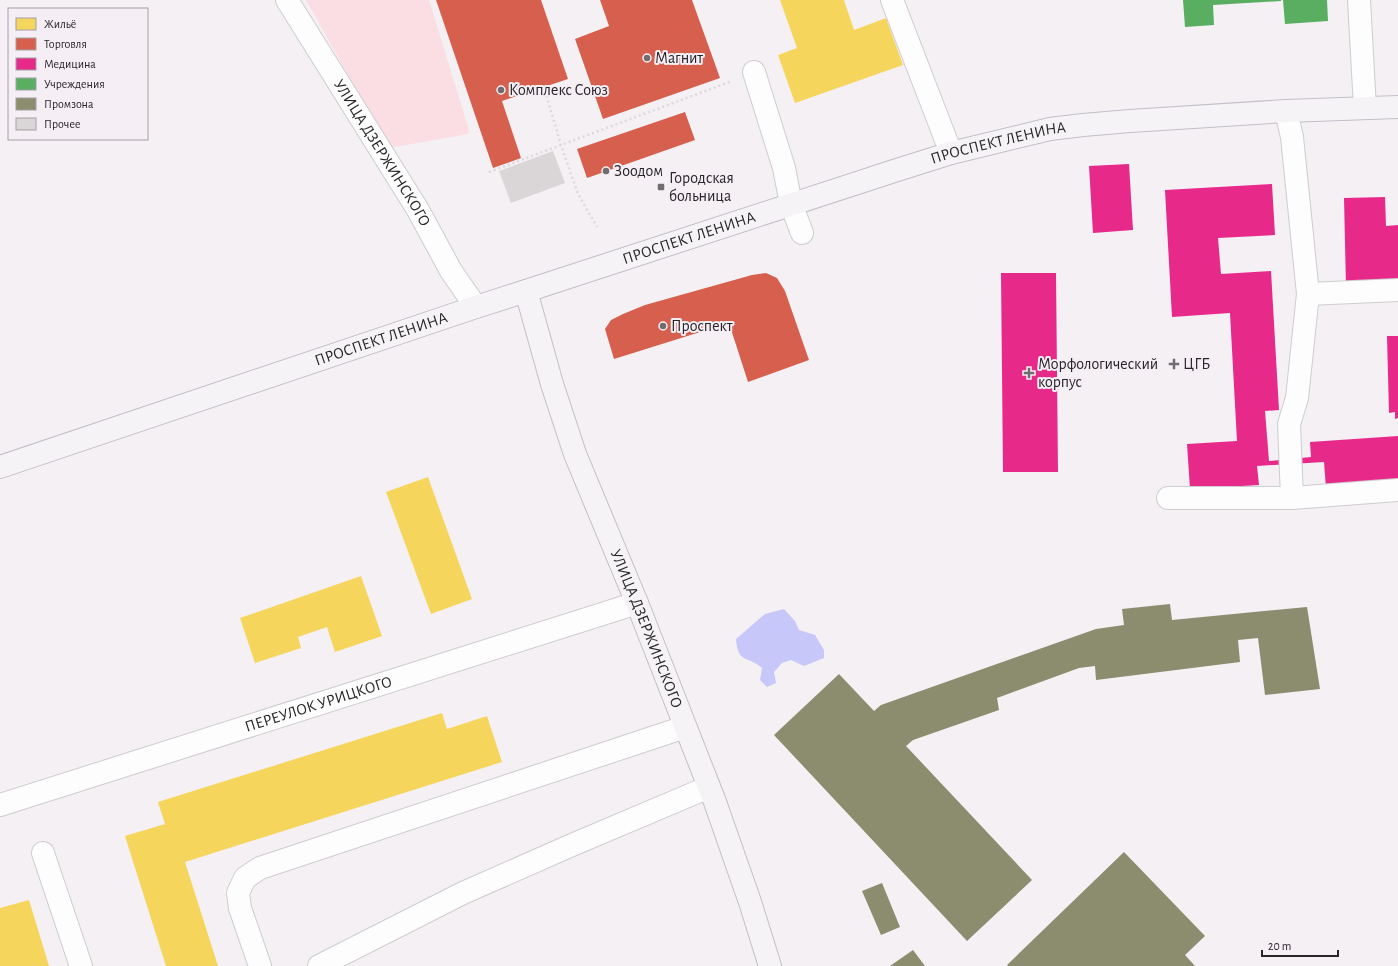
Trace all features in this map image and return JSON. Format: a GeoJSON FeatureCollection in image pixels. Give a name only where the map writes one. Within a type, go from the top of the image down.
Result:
{"type":"FeatureCollection","features":[{"type":"Feature","properties":{"kind":"main road","name":"ПРОСПЕКТ ЛЕНИНА"},"geometry":{"type":"LineString","coordinates":[[0,467],[476,307],[951,153],[1050,129],[1130,121],[1286,111],[1398,107]]}},
{"type":"Feature","properties":{"kind":"main road","name":"УЛИЦА ДЗЕРЖИНСКОГО"},"geometry":{"type":"LineString","coordinates":[[526,291],[552,384],[575,454],[637,603],[709,787],[750,902],[770,966]]}},
{"type":"Feature","properties":{"kind":"street","name":"УЛИЦА ДЗЕРЖИНСКОГО"},"geometry":{"type":"LineString","coordinates":[[288,0],[418,210],[451,271],[476,307]]}},
{"type":"Feature","properties":{"kind":"street"},"geometry":{"type":"LineString","coordinates":[[892,0],[951,153]]}},
{"type":"Feature","properties":{"kind":"street"},"geometry":{"type":"LineString","coordinates":[[1359,0],[1365,108]]}},
{"type":"Feature","properties":{"kind":"street"},"geometry":{"type":"LineString","coordinates":[[754,72],[784,168],[791,204],[802,233]]}},
{"type":"Feature","properties":{"kind":"street"},"geometry":{"type":"LineString","coordinates":[[1286,111],[1292,137],[1308,294],[1297,398],[1289,424],[1292,498]]}},
{"type":"Feature","properties":{"kind":"street"},"geometry":{"type":"LineString","coordinates":[[1308,294],[1398,290]]}},
{"type":"Feature","properties":{"kind":"street"},"geometry":{"type":"LineString","coordinates":[[1168,498],[1292,498],[1398,490]]}},
{"type":"Feature","properties":{"kind":"street","name":"ПЕРЕУЛОК УРИЦКОГО"},"geometry":{"type":"LineString","coordinates":[[0,805],[637,603]]}},
{"type":"Feature","properties":{"kind":"street"},"geometry":{"type":"LineString","coordinates":[[260,966],[240,908],[238,893],[245,878],[260,868],[685,727]]}},
{"type":"Feature","properties":{"kind":"street"},"geometry":{"type":"LineString","coordinates":[[319,966],[463,893],[709,787]]}},
{"type":"Feature","properties":{"kind":"street"},"geometry":{"type":"LineString","coordinates":[[43,853],[81,966]]}},
{"type":"Feature","properties":{"kind":"path"},"geometry":{"type":"LineString","coordinates":[[489,172],[754,72]]}},
{"type":"Feature","properties":{"kind":"path"},"geometry":{"type":"LineString","coordinates":[[545,91],[561,145],[578,194],[597,227]]}},
{"type":"Feature","properties":{"kind":"shaded area"},"geometry":{"type":"Polygon","coordinates":[[[306,0],[429,0],[469,130],[468,134],[389,148],[306,0]]]}},
{"type":"Feature","properties":{"kind":"water"},"geometry":{"type":"Polygon","coordinates":[[[784,609],[795,621],[799,630],[815,635],[824,650],[824,658],[804,666],[791,660],[782,663],[774,672],[776,683],[767,687],[760,680],[762,668],[741,656],[737,647],[736,639],[765,614],[784,609]]]}},
{"type":"Feature","properties":{"kind":"building: Жильё"},"geometry":{"type":"Polygon","coordinates":[[[780,0],[844,0],[854,30],[886,18],[903,65],[795,103],[778,55],[797,48],[780,0]]]}},
{"type":"Feature","properties":{"kind":"building: Жильё"},"geometry":{"type":"Polygon","coordinates":[[[428,477],[472,599],[431,614],[386,492],[428,477]]]}},
{"type":"Feature","properties":{"kind":"building: Жильё"},"geometry":{"type":"Polygon","coordinates":[[[361,576],[382,636],[335,652],[327,627],[298,637],[301,648],[255,663],[240,618],[361,576]]]}},
{"type":"Feature","properties":{"kind":"building: Жильё"},"geometry":{"type":"Polygon","coordinates":[[[442,713],[447,729],[487,716],[502,762],[185,862],[218,966],[166,966],[125,836],[165,824],[158,802],[442,713]]]}},
{"type":"Feature","properties":{"kind":"building: Жильё"},"geometry":{"type":"Polygon","coordinates":[[[29,900],[49,966],[0,966],[0,908],[29,900]]]}},
{"type":"Feature","properties":{"kind":"building: Торговля","name":"Комплекс Союз"},"geometry":{"type":"Polygon","coordinates":[[[436,0],[541,0],[568,79],[502,101],[521,158],[493,168],[436,0]]]}},
{"type":"Feature","properties":{"kind":"building: Торговля","name":"Магнит"},"geometry":{"type":"Polygon","coordinates":[[[600,0],[692,0],[720,78],[603,119],[575,39],[609,26],[600,0]]]}},
{"type":"Feature","properties":{"kind":"building: Торговля"},"geometry":{"type":"Polygon","coordinates":[[[685,112],[695,140],[587,178],[577,149],[685,112]]]}},
{"type":"Feature","properties":{"kind":"building: Торговля","name":"Проспект"},"geometry":{"type":"Polygon","coordinates":[[[766,273],[777,278],[785,291],[809,360],[748,382],[729,323],[614,359],[605,329],[611,320],[645,305],[752,275],[766,273]]]}},
{"type":"Feature","properties":{"kind":"building: Медицина"},"geometry":{"type":"Polygon","coordinates":[[[1129,164],[1133,230],[1093,233],[1089,166],[1129,164]]]}},
{"type":"Feature","properties":{"kind":"building: Медицина"},"geometry":{"type":"Polygon","coordinates":[[[1272,184],[1275,235],[1218,238],[1221,274],[1271,271],[1279,410],[1265,411],[1269,461],[1311,457],[1310,442],[1398,436],[1398,484],[1326,488],[1324,462],[1257,466],[1259,485],[1190,489],[1187,444],[1237,441],[1230,313],[1172,317],[1165,190],[1272,184]]]}},
{"type":"Feature","properties":{"kind":"building: Медицина"},"geometry":{"type":"Polygon","coordinates":[[[1385,197],[1386,226],[1398,225],[1398,284],[1346,286],[1344,198],[1385,197]]]}},
{"type":"Feature","properties":{"kind":"building: Медицина","name":"Морфологический корпус"},"geometry":{"type":"Polygon","coordinates":[[[1001,273],[1056,273],[1058,472],[1003,472],[1001,273]]]}},
{"type":"Feature","properties":{"kind":"building: Медицина"},"geometry":{"type":"Polygon","coordinates":[[[1387,336],[1398,336],[1398,418],[1395,419],[1395,412],[1389,413],[1387,336]]]}},
{"type":"Feature","properties":{"kind":"building: Учреждения"},"geometry":{"type":"Polygon","coordinates":[[[1183,0],[1281,1],[1213,5],[1214,25],[1185,27],[1183,0]]]}},
{"type":"Feature","properties":{"kind":"building: Учреждения"},"geometry":{"type":"Polygon","coordinates":[[[1283,0],[1327,0],[1328,21],[1285,24],[1283,0]]]}},
{"type":"Feature","properties":{"kind":"building: Промзона"},"geometry":{"type":"Polygon","coordinates":[[[1170,604],[1172,620],[1307,607],[1320,689],[1265,695],[1258,638],[1238,640],[1240,662],[1096,680],[1095,666],[1079,668],[997,698],[999,710],[913,740],[906,746],[1032,880],[967,941],[774,735],[839,674],[874,711],[881,705],[1096,629],[1124,625],[1122,609],[1170,604]]]}},
{"type":"Feature","properties":{"kind":"building: Промзона"},"geometry":{"type":"Polygon","coordinates":[[[1124,852],[1205,936],[1185,955],[1195,966],[1007,965],[1124,852]]]}},
{"type":"Feature","properties":{"kind":"building: Промзона"},"geometry":{"type":"Polygon","coordinates":[[[882,883],[900,927],[881,935],[862,891],[882,883]]]}},
{"type":"Feature","properties":{"kind":"building: Промзона"},"geometry":{"type":"Polygon","coordinates":[[[913,950],[925,966],[890,966],[913,950]]]}},
{"type":"Feature","properties":{"kind":"building: Прочее"},"geometry":{"type":"Polygon","coordinates":[[[553,151],[565,183],[511,203],[499,171],[553,151]]]}},
{"type":"Feature","properties":{"kind":"place","name":"Магнит"},"geometry":{"type":"Point","coordinates":[647,58]}},
{"type":"Feature","properties":{"kind":"place","name":"Комплекс Союз"},"geometry":{"type":"Point","coordinates":[501,90]}},
{"type":"Feature","properties":{"kind":"place","name":"Зоодом"},"geometry":{"type":"Point","coordinates":[606,171]}},
{"type":"Feature","properties":{"kind":"place","name":"Городская больница"},"geometry":{"type":"Point","coordinates":[661,187]}},
{"type":"Feature","properties":{"kind":"place","name":"Проспект"},"geometry":{"type":"Point","coordinates":[663,326]}},
{"type":"Feature","properties":{"kind":"place","name":"ЦГБ"},"geometry":{"type":"Point","coordinates":[1174,364]}},
{"type":"Feature","properties":{"kind":"place","name":"Морфологический корпус"},"geometry":{"type":"Point","coordinates":[1029,373]}}]}
